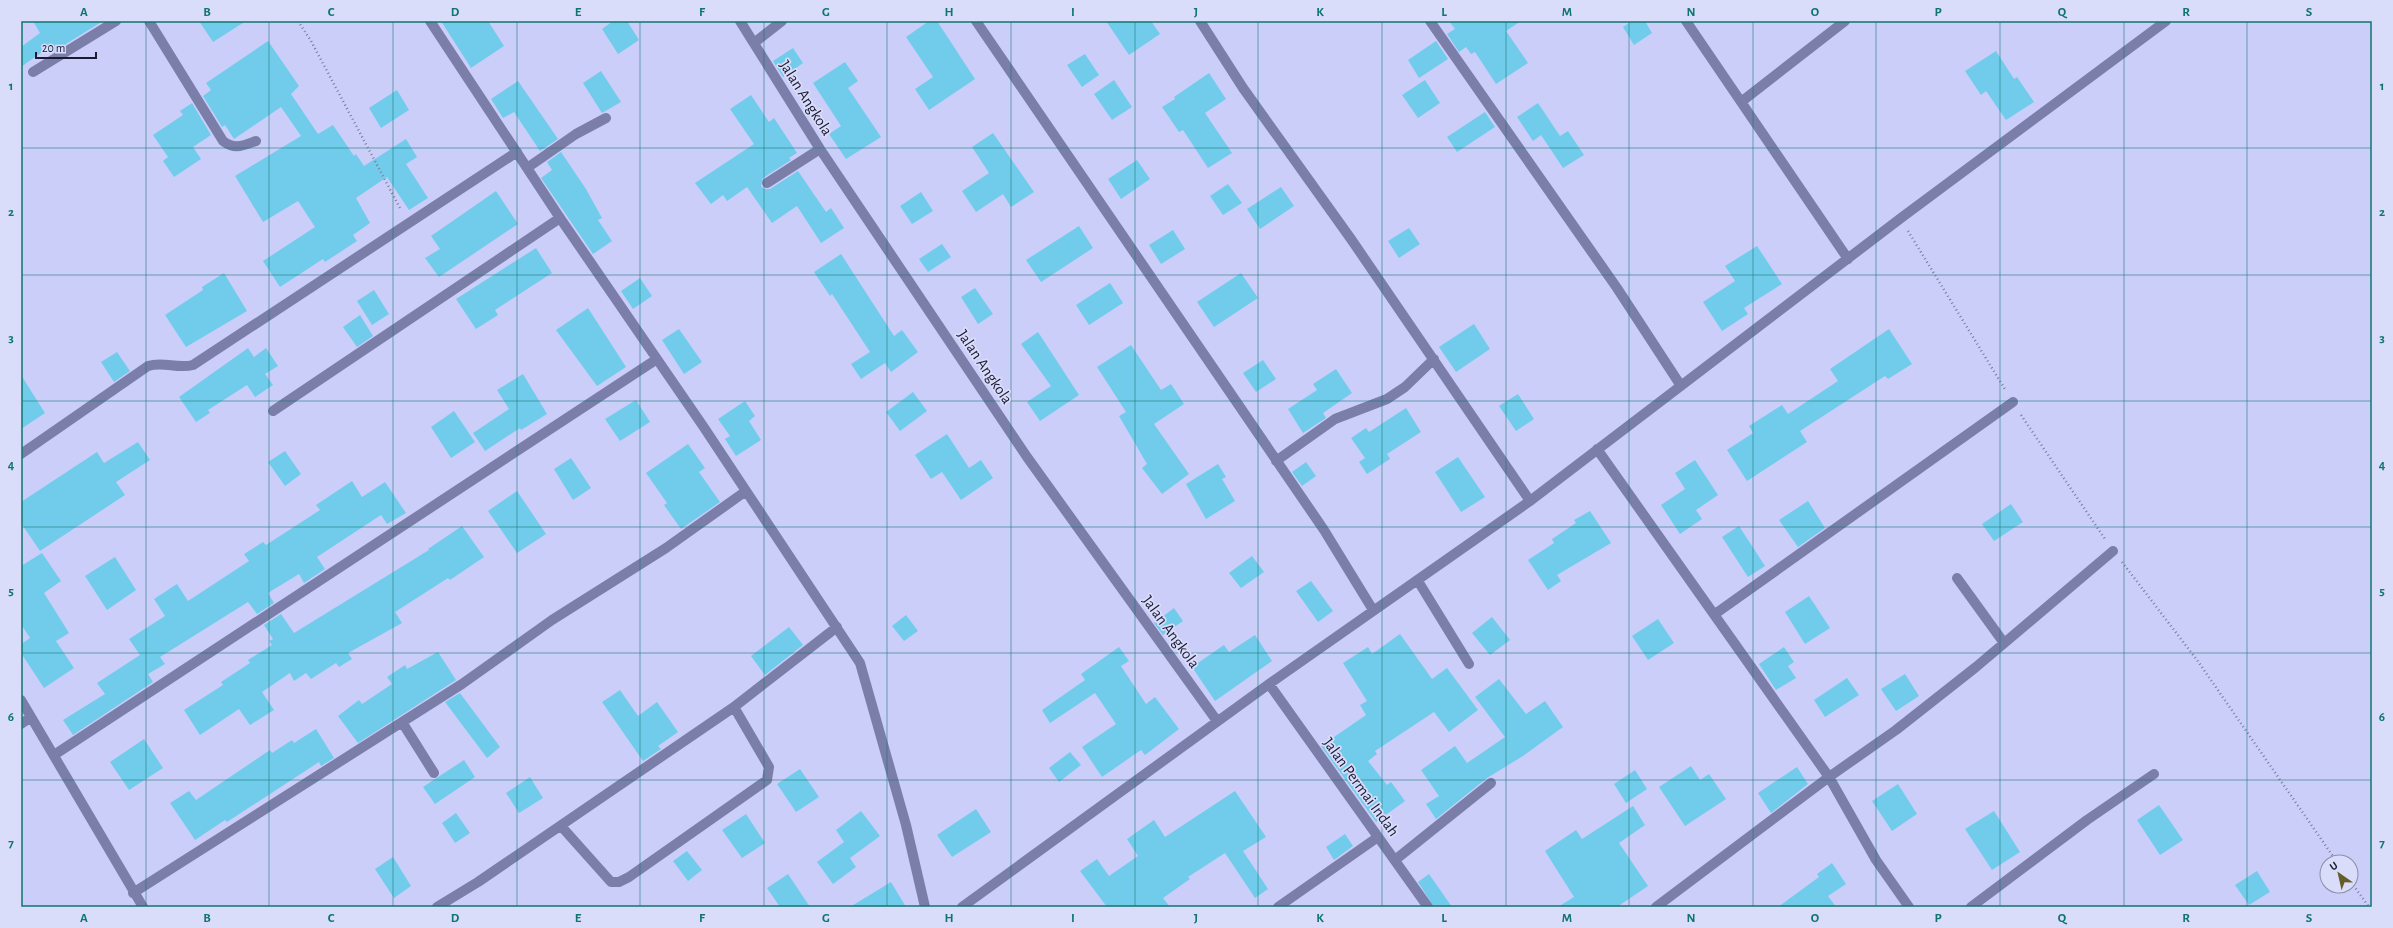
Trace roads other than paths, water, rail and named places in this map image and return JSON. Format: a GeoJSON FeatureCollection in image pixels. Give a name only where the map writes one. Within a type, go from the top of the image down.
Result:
{"type":"FeatureCollection","features":[{"type":"Feature","properties":{"kind":"street"},"geometry":{"type":"LineString","coordinates":[[33,72],[116,21]]}},
{"type":"Feature","properties":{"kind":"street"},"geometry":{"type":"LineString","coordinates":[[149,21],[223,141],[232,147],[239,148],[256,141]]}},
{"type":"Feature","properties":{"kind":"street"},"geometry":{"type":"LineString","coordinates":[[430,21],[560,218],[746,491],[860,663],[867,683],[906,825],[925,907]]}},
{"type":"Feature","properties":{"kind":"street","name":"Jalan Angkola"},"geometry":{"type":"LineString","coordinates":[[740,21],[820,149],[1027,457],[1217,722]]}},
{"type":"Feature","properties":{"kind":"street"},"geometry":{"type":"LineString","coordinates":[[754,43],[782,21]]}},
{"type":"Feature","properties":{"kind":"street"},"geometry":{"type":"LineString","coordinates":[[976,21],[1324,530],[1374,610]]}},
{"type":"Feature","properties":{"kind":"street"},"geometry":{"type":"LineString","coordinates":[[1200,21],[1243,88],[1434,359],[1530,501]]}},
{"type":"Feature","properties":{"kind":"street"},"geometry":{"type":"LineString","coordinates":[[1430,21],[1617,288],[1680,386]]}},
{"type":"Feature","properties":{"kind":"street"},"geometry":{"type":"LineString","coordinates":[[1686,21],[1848,259]]}},
{"type":"Feature","properties":{"kind":"street"},"geometry":{"type":"LineString","coordinates":[[1741,102],[1845,21]]}},
{"type":"Feature","properties":{"kind":"street"},"geometry":{"type":"LineString","coordinates":[[962,907],[1269,684],[1374,610],[1418,582],[1530,501],[1848,259],[2166,21]]}},
{"type":"Feature","properties":{"kind":"street"},"geometry":{"type":"LineString","coordinates":[[527,168],[576,134],[606,118]]}},
{"type":"Feature","properties":{"kind":"street"},"geometry":{"type":"LineString","coordinates":[[767,183],[820,149]]}},
{"type":"Feature","properties":{"kind":"street"},"geometry":{"type":"LineString","coordinates":[[21,454],[148,366],[156,363],[178,367],[193,365],[517,152]]}},
{"type":"Feature","properties":{"kind":"street"},"geometry":{"type":"LineString","coordinates":[[273,411],[560,218]]}},
{"type":"Feature","properties":{"kind":"street"},"geometry":{"type":"LineString","coordinates":[[54,756],[657,359]]}},
{"type":"Feature","properties":{"kind":"street"},"geometry":{"type":"LineString","coordinates":[[1276,461],[1335,419],[1386,399],[1405,387],[1434,359]]}},
{"type":"Feature","properties":{"kind":"street"},"geometry":{"type":"LineString","coordinates":[[1715,614],[2013,402]]}},
{"type":"Feature","properties":{"kind":"street"},"geometry":{"type":"LineString","coordinates":[[1597,450],[1715,614],[1828,777],[1876,860],[1909,907]]}},
{"type":"Feature","properties":{"kind":"street"},"geometry":{"type":"LineString","coordinates":[[133,893],[462,684],[552,620],[666,548],[746,491]]}},
{"type":"Feature","properties":{"kind":"street"},"geometry":{"type":"LineString","coordinates":[[1656,907],[1828,777],[1896,730],[2004,643],[2113,551]]}},
{"type":"Feature","properties":{"kind":"street"},"geometry":{"type":"LineString","coordinates":[[1957,578],[2004,643]]}},
{"type":"Feature","properties":{"kind":"street"},"geometry":{"type":"LineString","coordinates":[[1418,582],[1469,664]]}},
{"type":"Feature","properties":{"kind":"street"},"geometry":{"type":"LineString","coordinates":[[437,907],[478,882],[734,707],[837,627]]}},
{"type":"Feature","properties":{"kind":"street","name":"Jalan Permai Indah"},"geometry":{"type":"LineString","coordinates":[[1269,684],[1428,907]]}},
{"type":"Feature","properties":{"kind":"street"},"geometry":{"type":"LineString","coordinates":[[21,700],[133,893],[143,907]]}},
{"type":"Feature","properties":{"kind":"street"},"geometry":{"type":"LineString","coordinates":[[561,826],[612,882],[619,882],[629,877],[767,780],[769,767],[734,707]]}},
{"type":"Feature","properties":{"kind":"street"},"geometry":{"type":"LineString","coordinates":[[21,724],[31,717]]}},
{"type":"Feature","properties":{"kind":"street"},"geometry":{"type":"LineString","coordinates":[[402,722],[434,773]]}},
{"type":"Feature","properties":{"kind":"street"},"geometry":{"type":"LineString","coordinates":[[1971,907],[2087,820],[2154,774]]}},
{"type":"Feature","properties":{"kind":"street"},"geometry":{"type":"LineString","coordinates":[[1395,860],[1491,783]]}},
{"type":"Feature","properties":{"kind":"street"},"geometry":{"type":"LineString","coordinates":[[1278,907],[1378,837]]}}]}
